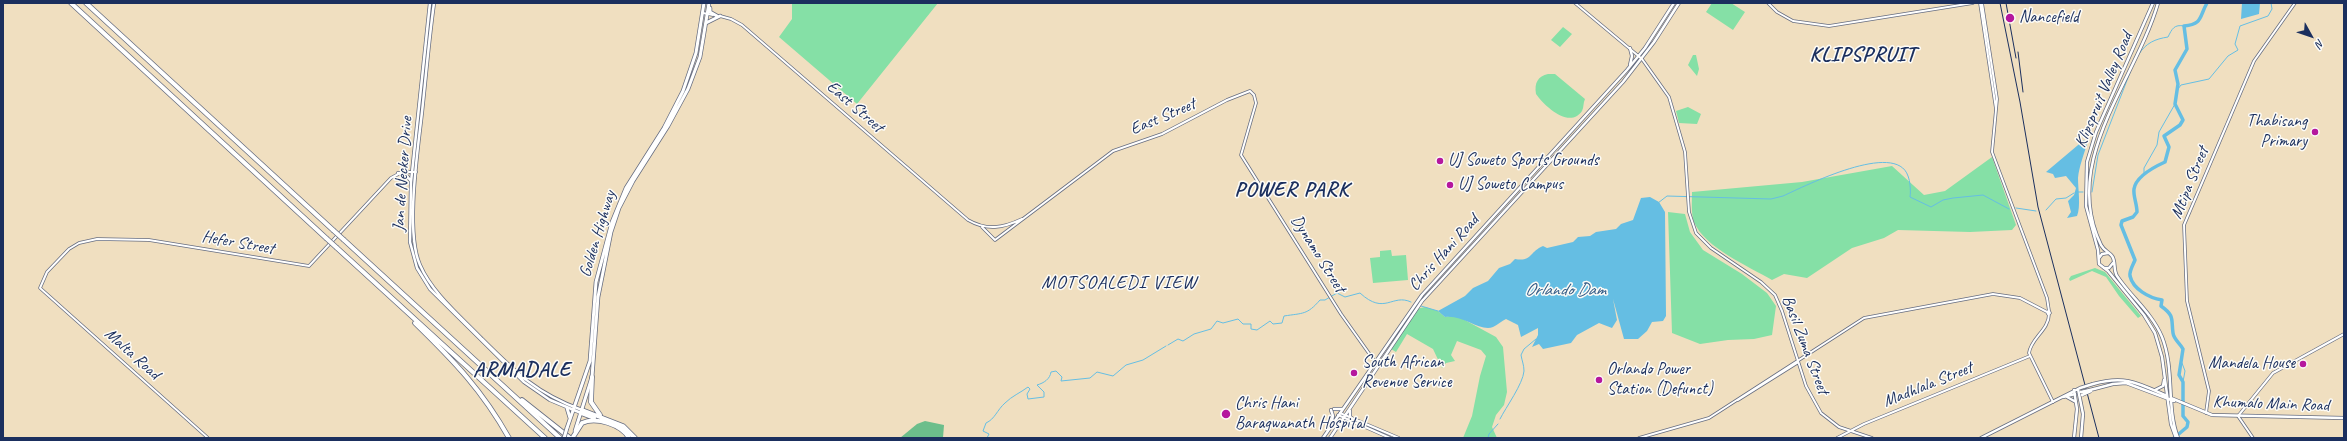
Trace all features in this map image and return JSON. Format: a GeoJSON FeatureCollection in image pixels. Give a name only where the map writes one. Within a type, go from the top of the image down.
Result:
{"type":"FeatureCollection","features":[{"type":"Feature","properties":{"kind":"highway"},"geometry":{"type":"LineString","coordinates":[[86,3],[512,392],[560,438]]}},
{"type":"Feature","properties":{"kind":"highway"},"geometry":{"type":"LineString","coordinates":[[72,4],[545,438]]}},
{"type":"Feature","properties":{"kind":"highway"},"geometry":{"type":"LineString","coordinates":[[389,296],[470,379],[496,416],[509,438]]}},
{"type":"Feature","properties":{"kind":"highway"},"geometry":{"type":"LineString","coordinates":[[592,377],[591,398],[597,413],[606,421],[622,430],[629,438]]}},
{"type":"Feature","properties":{"kind":"highway"},"geometry":{"type":"LineString","coordinates":[[512,392],[572,438],[580,426],[585,422],[594,420],[606,421]]}},
{"type":"Feature","properties":{"kind":"highway"},"geometry":{"type":"LineString","coordinates":[[581,412],[625,428],[635,438]]}},
{"type":"Feature","properties":{"kind":"main road","name":"Jan de Necker Drive"},"geometry":{"type":"LineString","coordinates":[[430,3],[414,172],[414,238],[416,261],[441,295],[506,362],[537,390],[581,412]]}},
{"type":"Feature","properties":{"kind":"main road","name":"Jan de Necker Drive"},"geometry":{"type":"LineString","coordinates":[[434,3],[414,172],[411,182],[410,242],[420,274],[430,289],[497,357],[536,392],[567,408],[575,409]]}},
{"type":"Feature","properties":{"kind":"main road","name":"Golden Highway"},"geometry":{"type":"LineString","coordinates":[[564,438],[575,409],[591,356],[596,282],[612,222],[626,188],[664,128],[683,91],[696,53],[704,3]]}},
{"type":"Feature","properties":{"kind":"main road","name":"Golden Highway"},"geometry":{"type":"LineString","coordinates":[[572,438],[592,377],[600,283],[615,220],[633,181],[668,126],[688,89],[700,57],[709,3]]}},
{"type":"Feature","properties":{"kind":"main road"},"geometry":{"type":"LineString","coordinates":[[709,3],[710,12],[719,16]]}},
{"type":"Feature","properties":{"kind":"main road","name":"Chris Hani Road"},"geometry":{"type":"LineString","coordinates":[[1323,438],[1422,295],[1629,68],[1639,56],[1674,3]]}},
{"type":"Feature","properties":{"kind":"main road","name":"Chris Hani Road"},"geometry":{"type":"LineString","coordinates":[[1330,438],[1422,301],[1642,59],[1679,3]]}},
{"type":"Feature","properties":{"kind":"main road","name":"Klipspruit Valley Road"},"geometry":{"type":"LineString","coordinates":[[2098,258],[2086,206],[2087,162],[2096,132],[2153,3]]}},
{"type":"Feature","properties":{"kind":"main road","name":"Klipspruit Valley Road"},"geometry":{"type":"LineString","coordinates":[[2108,253],[2102,246],[2098,235],[2091,204],[2090,181],[2094,154],[2105,123],[2158,3]]}},
{"type":"Feature","properties":{"kind":"main road"},"geometry":{"type":"LineString","coordinates":[[706,23],[719,16]]}},
{"type":"Feature","properties":{"kind":"main road"},"geometry":{"type":"LineString","coordinates":[[1629,68],[1632,59],[1630,48]]}},
{"type":"Feature","properties":{"kind":"main road"},"geometry":{"type":"LineString","coordinates":[[398,173],[406,175],[411,182]]}},
{"type":"Feature","properties":{"kind":"main road"},"geometry":{"type":"LineString","coordinates":[[1473,238],[1477,241]]}},
{"type":"Feature","properties":{"kind":"main road"},"geometry":{"type":"LineString","coordinates":[[2171,424],[2159,346],[2150,325],[2104,268],[2099,265],[2098,258],[2102,254],[2108,253],[2112,256],[2118,276],[2148,313],[2159,330],[2167,356],[2172,393],[2175,401],[2173,408],[2175,432]]}},
{"type":"Feature","properties":{"kind":"main road"},"geometry":{"type":"LineString","coordinates":[[2104,268],[2110,267],[2113,262]]}},
{"type":"Feature","properties":{"kind":"main road"},"geometry":{"type":"LineString","coordinates":[[2060,398],[2093,384],[2121,379],[2158,390],[2163,386],[2164,373]]}},
{"type":"Feature","properties":{"kind":"main road"},"geometry":{"type":"LineString","coordinates":[[1981,438],[2074,392],[2080,394],[2099,387],[2116,383],[2126,383],[2167,398]]}},
{"type":"Feature","properties":{"kind":"main road"},"geometry":{"type":"LineString","coordinates":[[2079,389],[2083,414],[2081,438]]}},
{"type":"Feature","properties":{"kind":"main road"},"geometry":{"type":"LineString","coordinates":[[2151,389],[2167,398]]}},
{"type":"Feature","properties":{"kind":"main road"},"geometry":{"type":"LineString","coordinates":[[2074,392],[2076,402],[2074,438]]}},
{"type":"Feature","properties":{"kind":"main road"},"geometry":{"type":"LineString","coordinates":[[2172,393],[2175,401],[2173,408]]}},
{"type":"Feature","properties":{"kind":"main road"},"geometry":{"type":"LineString","coordinates":[[2066,396],[2076,402]]}},
{"type":"Feature","properties":{"kind":"main road"},"geometry":{"type":"LineString","coordinates":[[2161,397],[2166,403],[2171,424],[2177,438]]}},
{"type":"Feature","properties":{"kind":"main road","name":"Khumalo Main Road"},"geometry":{"type":"LineString","coordinates":[[2167,398],[2206,414],[2344,418]]}},
{"type":"Feature","properties":{"kind":"main road"},"geometry":{"type":"LineString","coordinates":[[567,408],[570,412],[570,420]]}},
{"type":"Feature","properties":{"kind":"main road"},"geometry":{"type":"LineString","coordinates":[[1329,428],[1333,417],[1332,409],[1342,409]]}},
{"type":"Feature","properties":{"kind":"main road"},"geometry":{"type":"LineString","coordinates":[[1338,426],[1343,422],[1353,422],[1349,415],[1350,409]]}},
{"type":"Feature","properties":{"kind":"street","name":"Basil Zuma Street"},"geometry":{"type":"LineString","coordinates":[[1575,3],[1642,59],[1670,100],[1685,152],[1689,212],[1696,233],[1709,247],[1761,282],[1775,295],[1782,310],[1797,362],[1811,397],[1821,413],[1839,427],[1853,430],[1872,438]]}},
{"type":"Feature","properties":{"kind":"street"},"geometry":{"type":"LineString","coordinates":[[1768,3],[1775,11],[1793,21],[1829,26],[1973,3]]}},
{"type":"Feature","properties":{"kind":"street"},"geometry":{"type":"LineString","coordinates":[[1981,3],[1996,114],[1993,156],[2047,298],[2047,324],[2030,348],[2030,356],[2053,402]]}},
{"type":"Feature","properties":{"kind":"street","name":"Mtipa Street"},"geometry":{"type":"LineString","coordinates":[[2206,414],[2209,392],[2187,301],[2184,226],[2254,60],[2296,3]]}},
{"type":"Feature","properties":{"kind":"street","name":"East Street"},"geometry":{"type":"LineString","coordinates":[[703,13],[731,19],[742,26],[957,212],[968,220],[982,227],[995,240],[1113,151],[1162,134],[1219,104],[1250,91]]}},
{"type":"Feature","properties":{"kind":"street","name":"Dynamo Street"},"geometry":{"type":"LineString","coordinates":[[1250,91],[1254,95],[1256,103],[1240,155],[1332,299],[1378,367]]}},
{"type":"Feature","properties":{"kind":"street"},"geometry":{"type":"LineString","coordinates":[[398,173],[414,172]]}},
{"type":"Feature","properties":{"kind":"street","name":"Hefer Street"},"geometry":{"type":"LineString","coordinates":[[40,288],[47,272],[69,249],[79,243],[97,239],[149,240],[309,266],[390,178],[398,173]]}},
{"type":"Feature","properties":{"kind":"street"},"geometry":{"type":"LineString","coordinates":[[982,227],[999,227],[1024,218]]}},
{"type":"Feature","properties":{"kind":"street","name":"Malta Road"},"geometry":{"type":"LineString","coordinates":[[40,288],[208,438]]}},
{"type":"Feature","properties":{"kind":"street"},"geometry":{"type":"LineString","coordinates":[[1639,438],[1700,421],[1734,402],[1862,319],[1993,294],[2020,298],[2048,312]]}},
{"type":"Feature","properties":{"kind":"street"},"geometry":{"type":"LineString","coordinates":[[2253,438],[2238,416],[2241,410],[2274,373],[2344,334]]}},
{"type":"Feature","properties":{"kind":"street","name":"Madhlala Street"},"geometry":{"type":"LineString","coordinates":[[1837,438],[2030,356]]}},
{"type":"Feature","properties":{"kind":"street"},"geometry":{"type":"LineString","coordinates":[[1339,414],[1344,418],[1390,438]]}},
{"type":"Feature","properties":{"kind":"street"},"geometry":{"type":"LineString","coordinates":[[1353,422],[1399,438]]}},
{"type":"Feature","properties":{"kind":"green space"},"geometry":{"type":"Polygon","coordinates":[[[792,3],[938,3],[857,104],[779,37],[792,19],[792,3]]]}},
{"type":"Feature","properties":{"kind":"green space"},"geometry":{"type":"Polygon","coordinates":[[[1712,3],[1731,3],[1745,12],[1733,30],[1706,12],[1712,3]]]}},
{"type":"Feature","properties":{"kind":"green space"},"geometry":{"type":"Polygon","coordinates":[[[1563,27],[1572,34],[1560,47],[1551,40],[1563,27]]]}},
{"type":"Feature","properties":{"kind":"green space"},"geometry":{"type":"Polygon","coordinates":[[[1693,55],[1696,55],[1699,69],[1697,76],[1688,65],[1693,55]]]}},
{"type":"Feature","properties":{"kind":"green space"},"geometry":{"type":"Polygon","coordinates":[[[1548,74],[1555,74],[1585,99],[1582,111],[1577,116],[1571,118],[1558,114],[1545,105],[1536,94],[1536,83],[1539,78],[1548,74]]]}},
{"type":"Feature","properties":{"kind":"green space"},"geometry":{"type":"Polygon","coordinates":[[[1688,107],[1701,114],[1697,124],[1679,123],[1676,111],[1688,107]]]}},
{"type":"Feature","properties":{"kind":"green space"},"geometry":{"type":"Polygon","coordinates":[[[1992,157],[2016,225],[2012,230],[1970,232],[1898,230],[1884,238],[1852,248],[1807,278],[1784,274],[1772,280],[1728,256],[1717,248],[1707,240],[1693,219],[1692,192],[1802,182],[1892,166],[1924,195],[1945,191],[1992,157]]]}},
{"type":"Feature","properties":{"kind":"green space"},"geometry":{"type":"Polygon","coordinates":[[[1668,212],[1685,214],[1690,232],[1703,250],[1742,274],[1767,293],[1776,306],[1772,335],[1754,339],[1728,340],[1700,344],[1672,333],[1668,212]]]}},
{"type":"Feature","properties":{"kind":"green space"},"geometry":{"type":"Polygon","coordinates":[[[1391,250],[1392,256],[1406,255],[1408,280],[1373,283],[1370,258],[1380,257],[1380,251],[1391,250]]]}},
{"type":"Feature","properties":{"kind":"green space"},"geometry":{"type":"Polygon","coordinates":[[[2095,268],[2105,272],[2141,316],[2138,318],[2119,296],[2106,277],[2092,271],[2070,281],[2069,279],[2071,276],[2095,268]]]}},
{"type":"Feature","properties":{"kind":"green space"},"geometry":{"type":"Polygon","coordinates":[[[1425,307],[1438,311],[1445,317],[1454,315],[1463,319],[1496,337],[1503,347],[1507,392],[1504,405],[1496,415],[1492,427],[1497,438],[1463,438],[1472,416],[1480,376],[1486,356],[1481,350],[1457,341],[1451,355],[1455,361],[1446,363],[1442,368],[1433,349],[1407,334],[1396,352],[1391,349],[1416,309],[1425,307]]]}},
{"type":"Feature","properties":{"kind":"green space"},"geometry":{"type":"Polygon","coordinates":[[[925,421],[944,425],[943,438],[900,438],[917,424],[925,421]]]}},
{"type":"Feature","properties":{"kind":"water"},"geometry":{"type":"Polygon","coordinates":[[[2242,3],[2260,3],[2259,14],[2241,19],[2242,3]]]}},
{"type":"Feature","properties":{"kind":"water"},"geometry":{"type":"Polygon","coordinates":[[[2084,140],[2087,144],[2080,165],[2078,178],[2078,212],[2077,216],[2067,218],[2071,212],[2068,201],[2074,195],[2076,188],[2066,176],[2055,178],[2053,174],[2046,172],[2084,140]]]}},
{"type":"Feature","properties":{"kind":"water","name":"Orlando Dam"},"geometry":{"type":"Polygon","coordinates":[[[1650,197],[1659,202],[1665,212],[1666,316],[1663,321],[1652,322],[1647,331],[1638,339],[1624,339],[1613,299],[1617,320],[1612,328],[1599,323],[1577,335],[1571,343],[1543,349],[1539,344],[1532,347],[1538,335],[1538,328],[1521,337],[1518,325],[1506,319],[1493,327],[1488,328],[1458,318],[1445,317],[1438,311],[1465,296],[1473,288],[1488,281],[1499,268],[1510,264],[1515,259],[1521,260],[1528,258],[1538,248],[1543,246],[1547,248],[1573,242],[1578,237],[1590,236],[1596,232],[1616,229],[1621,224],[1633,220],[1641,198],[1650,197]]]}},
{"type":"Feature","properties":{"kind":"waterway"},"geometry":{"type":"LineString","coordinates":[[2174,438],[2187,427],[2188,422],[2183,416],[2183,382],[2179,375],[2183,349],[2174,335],[2172,318],[2161,306],[2162,300],[2147,295],[2134,285],[2130,272],[2135,260],[2121,225],[2122,221],[2133,217],[2137,212],[2134,192],[2135,184],[2146,172],[2165,162],[2169,147],[2164,136],[2180,125],[2183,120],[2175,104],[2178,84],[2175,70],[2187,49],[2184,26],[2198,22],[2207,3]]}},
{"type":"Feature","properties":{"kind":"waterway"},"geometry":{"type":"LineString","coordinates":[[2178,89],[2181,85],[2209,79],[2228,56],[2238,50],[2235,44],[2240,26],[2268,16],[2272,9],[2271,3]]}},
{"type":"Feature","properties":{"kind":"waterway"},"geometry":{"type":"LineString","coordinates":[[2139,54],[2151,42],[2168,37],[2172,29],[2176,26],[2184,26]]}},
{"type":"Feature","properties":{"kind":"waterway"},"geometry":{"type":"LineString","coordinates":[[2092,192],[2098,155],[2131,70]]}},
{"type":"Feature","properties":{"kind":"waterway"},"geometry":{"type":"LineString","coordinates":[[2144,175],[2144,168],[2157,145],[2159,132],[2175,104]]}},
{"type":"Feature","properties":{"kind":"waterway"},"geometry":{"type":"LineString","coordinates":[[1658,203],[1667,196],[1771,199],[1783,196],[1849,169],[1869,164],[1886,163],[1900,166],[1908,176],[1910,197],[1931,207],[1943,200],[1983,195],[2009,209]]}},
{"type":"Feature","properties":{"kind":"waterway"},"geometry":{"type":"LineString","coordinates":[[2077,192],[2083,192]]}},
{"type":"Feature","properties":{"kind":"waterway"},"geometry":{"type":"LineString","coordinates":[[2046,210],[2056,199],[2066,198],[2074,193]]}},
{"type":"Feature","properties":{"kind":"waterway"},"geometry":{"type":"LineString","coordinates":[[2016,208],[2036,211]]}},
{"type":"Feature","properties":{"kind":"waterway"},"geometry":{"type":"LineString","coordinates":[[1168,345],[1178,339],[1183,341],[1194,334],[1211,329],[1217,321],[1223,323],[1238,319],[1243,324],[1251,324],[1251,329],[1257,330],[1270,321],[1273,324],[1282,323],[1284,316],[1300,314],[1308,311],[1320,300],[1325,300],[1337,293],[1345,297],[1360,293],[1369,300],[1382,304],[1399,300],[1411,302]]}},
{"type":"Feature","properties":{"kind":"waterway"},"geometry":{"type":"LineString","coordinates":[[1421,306],[1438,311]]}},
{"type":"Feature","properties":{"kind":"waterway"},"geometry":{"type":"LineString","coordinates":[[1500,419],[1518,389],[1523,376],[1524,369],[1521,355],[1524,349],[1536,339]]}},
{"type":"Feature","properties":{"kind":"waterway"},"geometry":{"type":"LineString","coordinates":[[987,438],[989,434],[983,431],[986,423],[992,419],[1010,398],[1028,387],[1030,389],[1027,394],[1028,399],[1044,397],[1044,392],[1037,385],[1046,380],[1051,372],[1056,371],[1062,377],[1061,381],[1090,378],[1097,372],[1113,376],[1126,365],[1143,360],[1166,346]]}},
{"type":"Feature","properties":{"kind":"waterway"},"geometry":{"type":"LineString","coordinates":[[2182,363],[2185,371],[2183,382]]}},
{"type":"Feature","properties":{"kind":"waterway"},"geometry":{"type":"LineString","coordinates":[[1488,438],[1489,434],[1498,424]]}},
{"type":"Feature","properties":{"kind":"railway"},"geometry":{"type":"LineString","coordinates":[[2000,3],[2020,102],[2038,207],[2099,438]]}},
{"type":"Feature","properties":{"kind":"railway"},"geometry":{"type":"LineString","coordinates":[[2006,3],[2016,58]]}},
{"type":"Feature","properties":{"kind":"railway"},"geometry":{"type":"LineString","coordinates":[[2018,52],[2023,92]]}},
{"type":"Feature","properties":{"kind":"place","name":"Nancefield"},"geometry":{"type":"Point","coordinates":[2010,18]}},
{"type":"Feature","properties":{"kind":"place","name":"Thabisang Primary"},"geometry":{"type":"Point","coordinates":[2315,132]}},
{"type":"Feature","properties":{"kind":"place","name":"UJ Soweto Sports Grounds"},"geometry":{"type":"Point","coordinates":[1440,161]}},
{"type":"Feature","properties":{"kind":"place","name":"UJ Soweto Campus"},"geometry":{"type":"Point","coordinates":[1450,185]}},
{"type":"Feature","properties":{"kind":"place","name":"Mandela House"},"geometry":{"type":"Point","coordinates":[2303,364]}},
{"type":"Feature","properties":{"kind":"place","name":"South African Revenue Service"},"geometry":{"type":"Point","coordinates":[1354,373]}},
{"type":"Feature","properties":{"kind":"place","name":"Orlando Power Station (Defunct)"},"geometry":{"type":"Point","coordinates":[1599,380]}},
{"type":"Feature","properties":{"kind":"place","name":"Chris Hani Baragwanath Hospital"},"geometry":{"type":"Point","coordinates":[1226,414]}},
{"type":"Feature","properties":{"kind":"district","name":"KLIPSPRUIT"},"geometry":{"type":"Point","coordinates":[1863,55]}},
{"type":"Feature","properties":{"kind":"district","name":"POWER PARK"},"geometry":{"type":"Point","coordinates":[1292,190]}},
{"type":"Feature","properties":{"kind":"district","name":"MOTSOALEDI VIEW"},"geometry":{"type":"Point","coordinates":[1119,283]}},
{"type":"Feature","properties":{"kind":"district","name":"ARMADALE"},"geometry":{"type":"Point","coordinates":[522,370]}}]}
